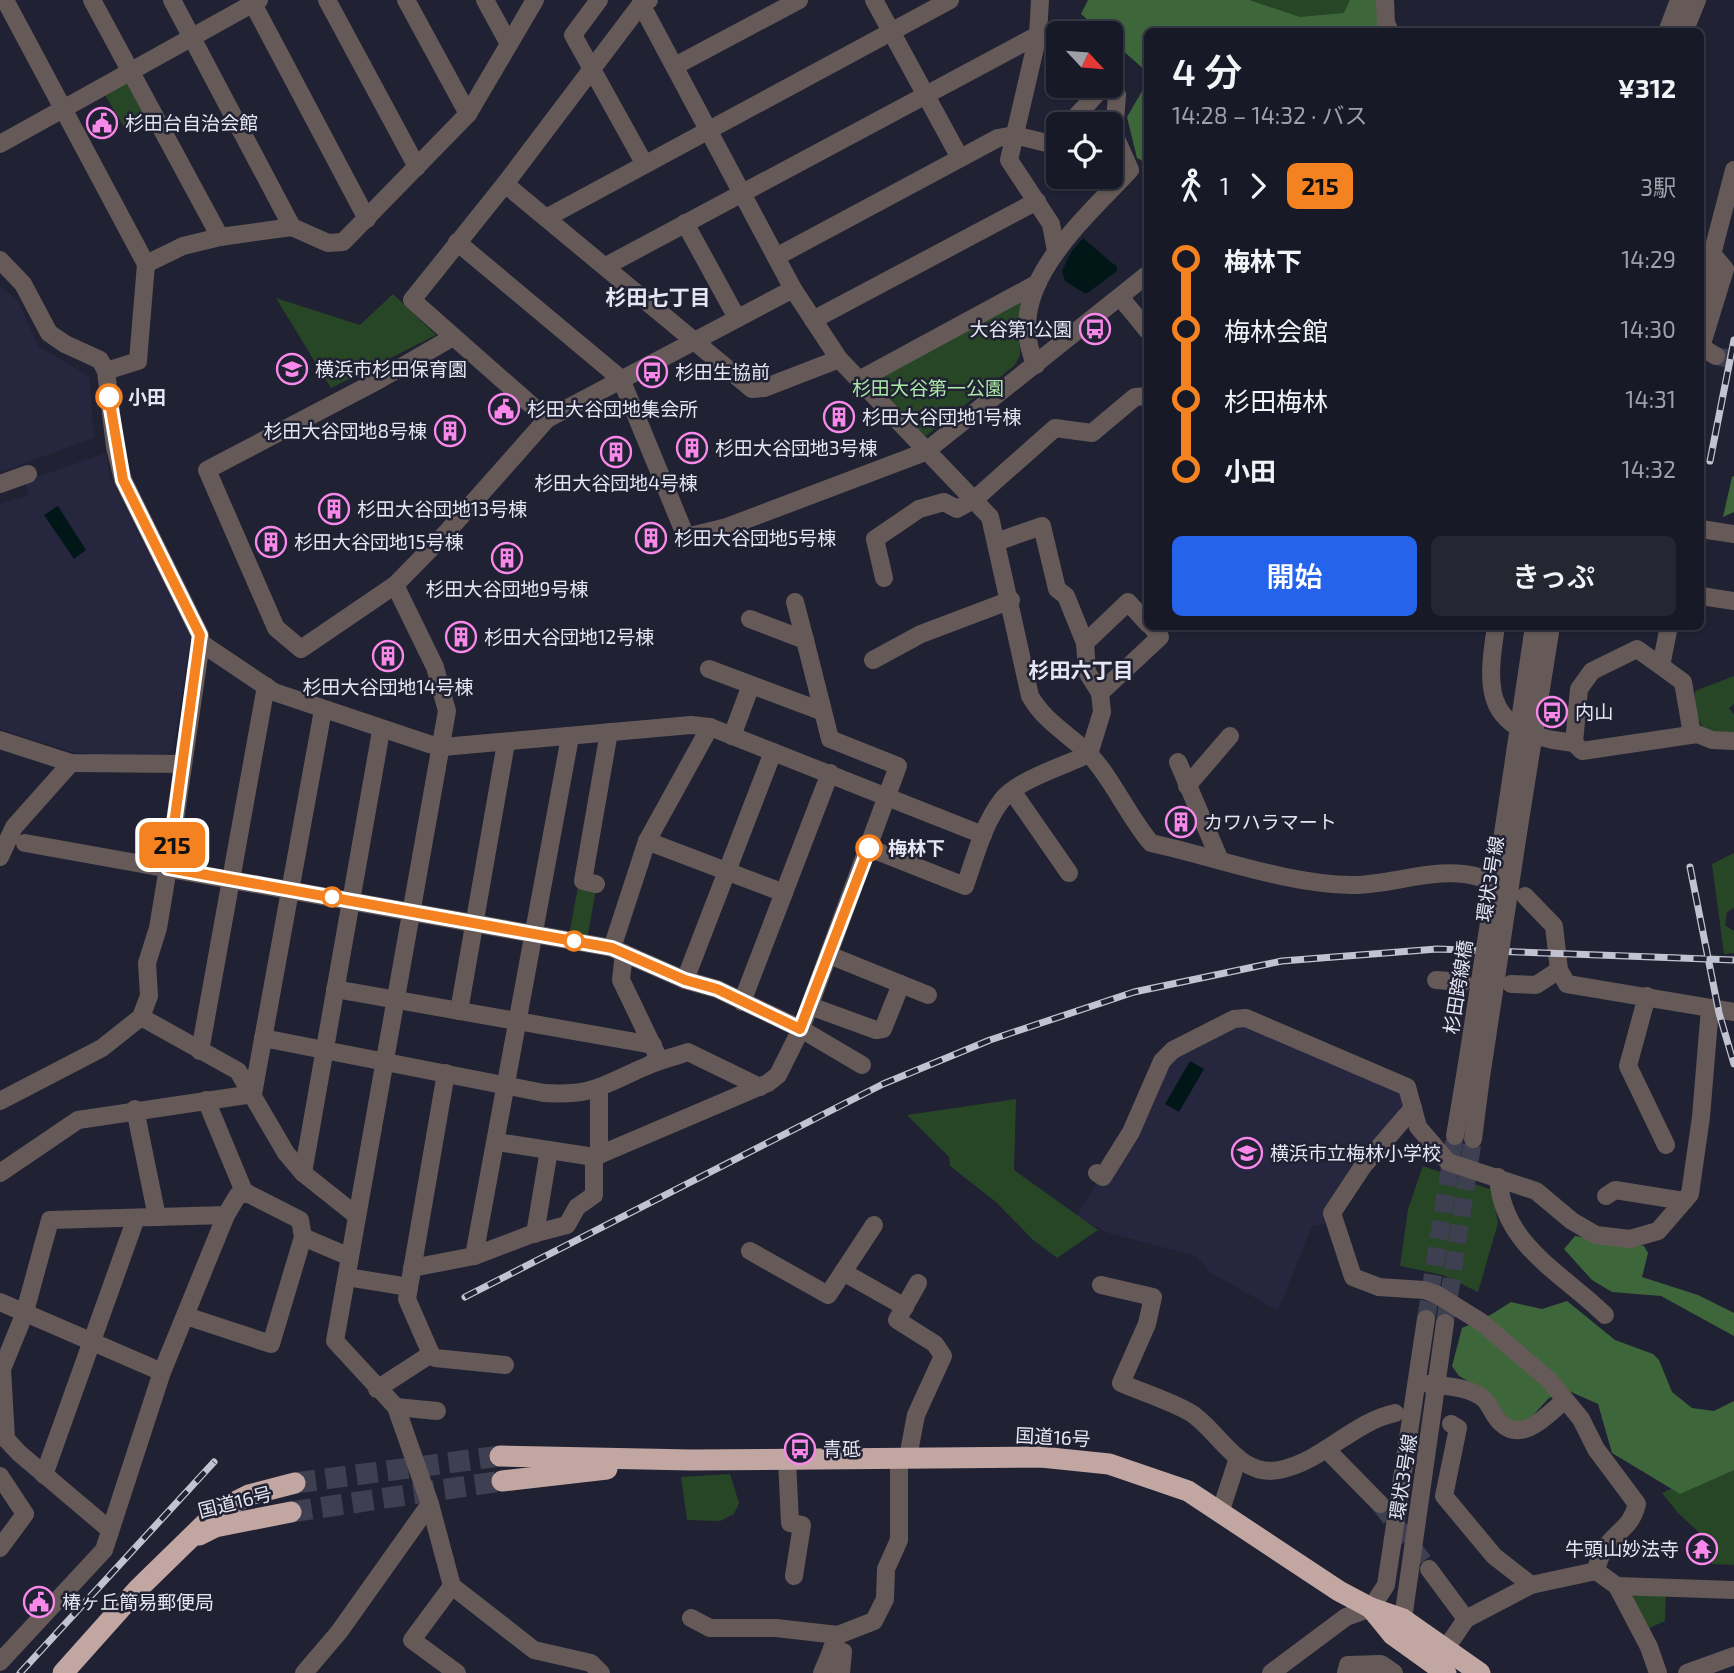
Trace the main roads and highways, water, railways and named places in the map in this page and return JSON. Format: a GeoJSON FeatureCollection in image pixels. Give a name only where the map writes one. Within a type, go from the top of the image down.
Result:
{"type":"FeatureCollection","features":[{"type":"Feature","properties":{"kind":"highway","name":"国道16号"},"geometry":{"type":"LineString","coordinates":[[500,1456],[692,1460],[1041,1457],[1109,1464],[1188,1491],[1221,1510],[1339,1591],[1371,1608],[1442,1662],[1480,1673]]}},
{"type":"Feature","properties":{"kind":"highway","name":"国道16号"},"geometry":{"type":"LineString","coordinates":[[502,1480],[692,1460]]}},
{"type":"Feature","properties":{"kind":"highway","name":"国道16号"},"geometry":{"type":"LineString","coordinates":[[62,1673],[138,1589],[219,1510],[249,1495],[295,1483]]}},
{"type":"Feature","properties":{"kind":"highway","name":"国道16号"},"geometry":{"type":"LineString","coordinates":[[190,1538],[215,1527],[291,1512]]}},
{"type":"Feature","properties":{"kind":"tunnel"},"geometry":{"type":"LineString","coordinates":[[1716,356],[1734,360]]}},
{"type":"Feature","properties":{"kind":"tunnel"},"geometry":{"type":"LineString","coordinates":[[1426,1319],[1455,1136]]}},
{"type":"Feature","properties":{"kind":"tunnel"},"geometry":{"type":"LineString","coordinates":[[1445,1323],[1473,1139]]}},
{"type":"Feature","properties":{"kind":"tunnel"},"geometry":{"type":"LineString","coordinates":[[295,1483],[500,1456]]}},
{"type":"Feature","properties":{"kind":"tunnel"},"geometry":{"type":"LineString","coordinates":[[291,1512],[502,1481]]}},
{"type":"Feature","properties":{"kind":"tunnel"},"geometry":{"type":"LineString","coordinates":[[1380,1504],[1429,1569]]}},
{"type":"Feature","properties":{"kind":"railway"},"geometry":{"type":"LineString","coordinates":[[1710,461],[1734,340]]}},
{"type":"Feature","properties":{"kind":"railway"},"geometry":{"type":"LineString","coordinates":[[1690,867],[1719,1013],[1734,1064]]}},
{"type":"Feature","properties":{"kind":"railway"},"geometry":{"type":"LineString","coordinates":[[465,1297],[883,1084],[990,1040],[1134,992],[1282,961],[1437,949],[1734,960]]}},
{"type":"Feature","properties":{"kind":"railway"},"geometry":{"type":"LineString","coordinates":[[20,1673],[214,1462]]}},
{"type":"Feature","properties":{"kind":"place","name":"杉田台自治会館"},"geometry":{"type":"Point","coordinates":[102,123]}},
{"type":"Feature","properties":{"kind":"place","name":"大谷第1公園"},"geometry":{"type":"Point","coordinates":[1095,329]}},
{"type":"Feature","properties":{"kind":"place","name":"横浜市杉田保育園"},"geometry":{"type":"Point","coordinates":[292,369]}},
{"type":"Feature","properties":{"kind":"place","name":"杉田生協前"},"geometry":{"type":"Point","coordinates":[652,372]}},
{"type":"Feature","properties":{"kind":"place","name":"小田"},"geometry":{"type":"Point","coordinates":[109,397]}},
{"type":"Feature","properties":{"kind":"place","name":"杉田大谷団地集会所"},"geometry":{"type":"Point","coordinates":[504,409]}},
{"type":"Feature","properties":{"kind":"place","name":"杉田大谷団地1号棟"},"geometry":{"type":"Point","coordinates":[839,417]}},
{"type":"Feature","properties":{"kind":"place","name":"杉田大谷団地8号棟"},"geometry":{"type":"Point","coordinates":[450,431]}},
{"type":"Feature","properties":{"kind":"place","name":"杉田大谷団地3号棟"},"geometry":{"type":"Point","coordinates":[692,448]}},
{"type":"Feature","properties":{"kind":"place","name":"杉田大谷団地4号棟"},"geometry":{"type":"Point","coordinates":[616,452]}},
{"type":"Feature","properties":{"kind":"place","name":"杉田大谷団地13号棟"},"geometry":{"type":"Point","coordinates":[334,509]}},
{"type":"Feature","properties":{"kind":"place","name":"杉田大谷団地5号棟"},"geometry":{"type":"Point","coordinates":[651,538]}},
{"type":"Feature","properties":{"kind":"place","name":"杉田大谷団地15号棟"},"geometry":{"type":"Point","coordinates":[271,542]}},
{"type":"Feature","properties":{"kind":"place","name":"杉田大谷団地9号棟"},"geometry":{"type":"Point","coordinates":[507,558]}},
{"type":"Feature","properties":{"kind":"place","name":"杉田大谷団地12号棟"},"geometry":{"type":"Point","coordinates":[461,637]}},
{"type":"Feature","properties":{"kind":"place","name":"杉田大谷団地14号棟"},"geometry":{"type":"Point","coordinates":[388,656]}},
{"type":"Feature","properties":{"kind":"place","name":"内山"},"geometry":{"type":"Point","coordinates":[1552,712]}},
{"type":"Feature","properties":{"kind":"place","name":"カワハラマート"},"geometry":{"type":"Point","coordinates":[1181,822]}},
{"type":"Feature","properties":{"kind":"place","name":"梅林下"},"geometry":{"type":"Point","coordinates":[869,848]}},
{"type":"Feature","properties":{"kind":"place","name":"横浜市立梅林小学校"},"geometry":{"type":"Point","coordinates":[1247,1153]}},
{"type":"Feature","properties":{"kind":"place","name":"青砥"},"geometry":{"type":"Point","coordinates":[800,1449]}},
{"type":"Feature","properties":{"kind":"place","name":"牛頭山妙法寺"},"geometry":{"type":"Point","coordinates":[1702,1549]}},
{"type":"Feature","properties":{"kind":"place","name":"椿ヶ丘簡易郵便局"},"geometry":{"type":"Point","coordinates":[39,1602]}},
{"type":"Feature","properties":{"kind":"district","name":"杉田七丁目"},"geometry":{"type":"Point","coordinates":[658,298]}},
{"type":"Feature","properties":{"kind":"district","name":"杉田六丁目"},"geometry":{"type":"Point","coordinates":[1081,671]}},
{"type":"Feature","properties":{"kind":"park label","name":"杉田大谷第一公園"},"geometry":{"type":"Point","coordinates":[928,388]}}]}
